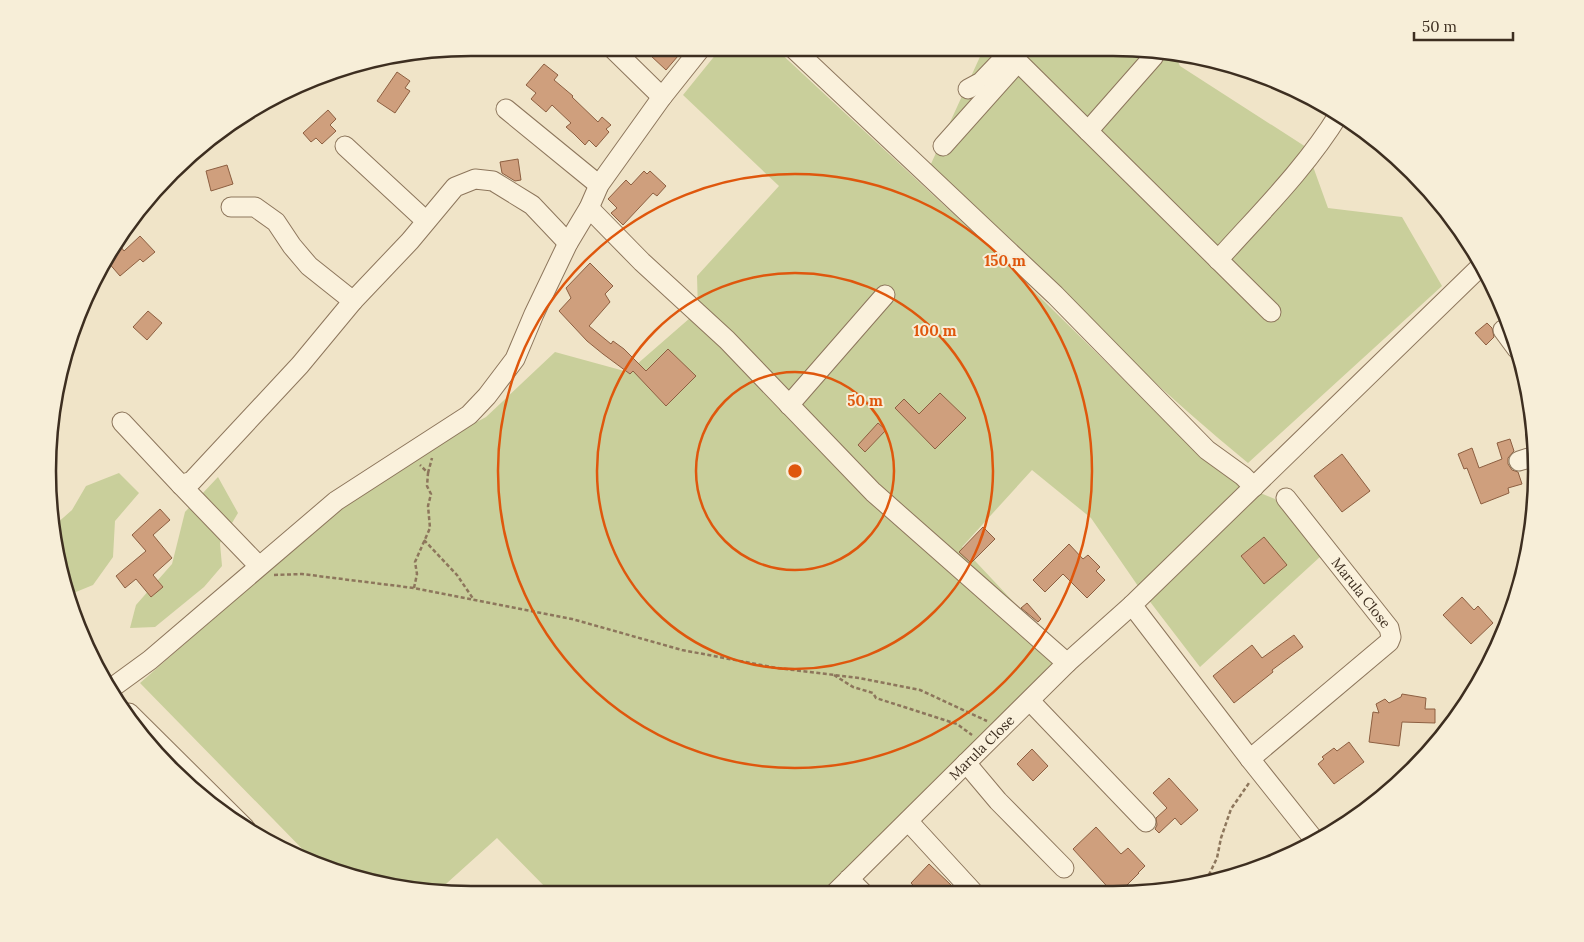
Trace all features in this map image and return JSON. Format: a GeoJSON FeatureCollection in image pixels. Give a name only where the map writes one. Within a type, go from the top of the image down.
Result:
{"type":"FeatureCollection","features":[{"type":"Feature","properties":{"kind":"street"},"geometry":{"type":"LineString","coordinates":[[620,56],[662,97]]}},
{"type":"Feature","properties":{"kind":"street"},"geometry":{"type":"LineString","coordinates":[[116,685],[150,660],[336,501],[469,415],[487,396],[515,359],[568,243],[589,208],[599,185],[662,97],[695,56]]}},
{"type":"Feature","properties":{"kind":"street"},"geometry":{"type":"LineString","coordinates":[[801,56],[1055,295],[1206,450],[1254,486]]}},
{"type":"Feature","properties":{"kind":"street"},"geometry":{"type":"LineString","coordinates":[[968,89],[981,82],[1008,56]]}},
{"type":"Feature","properties":{"kind":"street"},"geometry":{"type":"LineString","coordinates":[[943,146],[1009,56]]}},
{"type":"Feature","properties":{"kind":"street"},"geometry":{"type":"LineString","coordinates":[[1012,56],[1271,312]]}},
{"type":"Feature","properties":{"kind":"street"},"geometry":{"type":"LineString","coordinates":[[1088,131],[1152,58]]}},
{"type":"Feature","properties":{"kind":"street"},"geometry":{"type":"LineString","coordinates":[[506,109],[599,185]]}},
{"type":"Feature","properties":{"kind":"street"},"geometry":{"type":"LineString","coordinates":[[1218,260],[1295,175],[1334,121]]}},
{"type":"Feature","properties":{"kind":"street"},"geometry":{"type":"LineString","coordinates":[[345,146],[426,221]]}},
{"type":"Feature","properties":{"kind":"street"},"geometry":{"type":"LineString","coordinates":[[181,485],[192,481],[300,365],[353,301],[455,187],[475,179],[493,181],[532,205],[568,243]]}},
{"type":"Feature","properties":{"kind":"street"},"geometry":{"type":"LineString","coordinates":[[230,207],[255,208],[276,222],[292,246],[309,266],[353,301]]}},
{"type":"Feature","properties":{"kind":"street"},"geometry":{"type":"LineString","coordinates":[[589,208],[642,262],[727,340],[873,492],[1067,663]]}},
{"type":"Feature","properties":{"kind":"street","name":"Marula Close"},"geometry":{"type":"LineString","coordinates":[[842,886],[1067,663],[1132,605],[1476,271]]}},
{"type":"Feature","properties":{"kind":"street"},"geometry":{"type":"LineString","coordinates":[[789,405],[885,295]]}},
{"type":"Feature","properties":{"kind":"street"},"geometry":{"type":"LineString","coordinates":[[122,422],[181,485],[253,571]]}},
{"type":"Feature","properties":{"kind":"street","name":"Marula Close"},"geometry":{"type":"LineString","coordinates":[[1254,763],[1389,642],[1392,637],[1389,628],[1286,498]]}},
{"type":"Feature","properties":{"kind":"street"},"geometry":{"type":"LineString","coordinates":[[1132,605],[1311,835]]}},
{"type":"Feature","properties":{"kind":"street"},"geometry":{"type":"LineString","coordinates":[[1030,700],[1146,822]]}},
{"type":"Feature","properties":{"kind":"street"},"geometry":{"type":"LineString","coordinates":[[154,738],[207,790]]}},
{"type":"Feature","properties":{"kind":"street"},"geometry":{"type":"LineString","coordinates":[[966,763],[998,801],[1064,868]]}},
{"type":"Feature","properties":{"kind":"street"},"geometry":{"type":"LineString","coordinates":[[908,821],[968,886]]}},
{"type":"Feature","properties":{"kind":"street"},"geometry":{"type":"LineString","coordinates":[[849,879],[856,886]]}},
{"type":"Feature","properties":{"kind":"path"},"geometry":{"type":"LineString","coordinates":[[414,452],[421,468],[428,473],[427,486],[431,494],[428,506],[430,528],[416,562],[417,574],[414,588]]}},
{"type":"Feature","properties":{"kind":"path"},"geometry":{"type":"LineString","coordinates":[[424,540],[457,575],[474,600]]}},
{"type":"Feature","properties":{"kind":"path"},"geometry":{"type":"LineString","coordinates":[[253,571],[302,574],[414,588],[572,619],[682,650],[777,668],[860,678],[925,691],[1002,728]]}},
{"type":"Feature","properties":{"kind":"path"},"geometry":{"type":"LineString","coordinates":[[833,675],[853,687],[873,693],[876,698],[956,724],[985,744]]}},
{"type":"Feature","properties":{"kind":"path"},"geometry":{"type":"LineString","coordinates":[[1209,875],[1217,858],[1221,838],[1231,809],[1254,763]]}},
{"type":"Feature","properties":{"kind":"green space"},"geometry":{"type":"Polygon","coordinates":[[[715,56],[784,56],[989,247],[1184,439],[1240,485],[1275,499],[1321,556],[1200,667],[1138,586],[1091,518],[1032,470],[962,547],[1067,659],[833,886],[544,886],[497,838],[444,885],[390,878],[364,872],[303,850],[140,683],[341,507],[419,453],[486,417],[555,352],[628,372],[698,311],[697,276],[779,186],[683,95],[715,56]]]}},
{"type":"Feature","properties":{"kind":"green space"},"geometry":{"type":"Polygon","coordinates":[[[980,56],[1113,56],[1178,62],[1180,66],[1306,147],[1328,208],[1402,217],[1442,286],[1248,463],[1206,428],[1126,355],[930,166],[980,56]]]}},
{"type":"Feature","properties":{"kind":"green space"},"geometry":{"type":"Polygon","coordinates":[[[119,473],[139,493],[115,521],[113,557],[93,585],[74,593],[64,552],[60,521],[72,510],[86,486],[119,473]]]}},
{"type":"Feature","properties":{"kind":"green space"},"geometry":{"type":"Polygon","coordinates":[[[218,477],[238,513],[220,543],[222,566],[204,587],[155,627],[130,628],[136,605],[172,564],[185,512],[218,477]]]}},
{"type":"Feature","properties":{"kind":"building"},"geometry":{"type":"Polygon","coordinates":[[[651,56],[678,56],[666,70],[651,56]]]}},
{"type":"Feature","properties":{"kind":"building"},"geometry":{"type":"Polygon","coordinates":[[[544,64],[558,75],[554,80],[573,96],[598,122],[602,117],[611,125],[606,129],[609,132],[596,147],[589,140],[585,145],[566,127],[571,123],[552,105],[546,112],[531,99],[536,93],[526,85],[544,64]]]}},
{"type":"Feature","properties":{"kind":"building"},"geometry":{"type":"Polygon","coordinates":[[[397,72],[410,81],[405,88],[410,91],[395,113],[377,101],[397,72]]]}},
{"type":"Feature","properties":{"kind":"building"},"geometry":{"type":"Polygon","coordinates":[[[328,110],[336,119],[330,125],[336,131],[322,144],[316,138],[311,142],[303,133],[328,110]]]}},
{"type":"Feature","properties":{"kind":"building"},"geometry":{"type":"Polygon","coordinates":[[[518,159],[521,180],[515,181],[502,173],[500,162],[518,159]]]}},
{"type":"Feature","properties":{"kind":"building"},"geometry":{"type":"Polygon","coordinates":[[[227,165],[233,184],[211,191],[206,171],[227,165]]]}},
{"type":"Feature","properties":{"kind":"building"},"geometry":{"type":"Polygon","coordinates":[[[644,171],[647,174],[650,171],[666,186],[657,196],[653,193],[623,225],[611,213],[617,208],[608,199],[626,180],[631,185],[644,171]]]}},
{"type":"Feature","properties":{"kind":"building"},"geometry":{"type":"Polygon","coordinates":[[[140,236],[155,252],[143,262],[140,259],[120,276],[111,266],[122,248],[124,251],[140,236]]]}},
{"type":"Feature","properties":{"kind":"building"},"geometry":{"type":"Polygon","coordinates":[[[590,263],[613,286],[605,294],[610,302],[589,326],[611,344],[613,341],[624,349],[646,371],[668,349],[696,376],[666,406],[633,371],[630,374],[603,354],[587,341],[559,311],[571,298],[566,288],[590,263]]]}},
{"type":"Feature","properties":{"kind":"building"},"geometry":{"type":"Polygon","coordinates":[[[148,311],[162,323],[147,340],[133,327],[148,311]]]}},
{"type":"Feature","properties":{"kind":"building"},"geometry":{"type":"Polygon","coordinates":[[[1487,323],[1492,328],[1494,337],[1486,345],[1475,333],[1487,323]]]}},
{"type":"Feature","properties":{"kind":"building"},"geometry":{"type":"Polygon","coordinates":[[[940,393],[966,418],[935,449],[895,408],[904,399],[919,414],[940,393]]]}},
{"type":"Feature","properties":{"kind":"building"},"geometry":{"type":"Polygon","coordinates":[[[878,423],[886,430],[865,452],[858,445],[878,423]]]}},
{"type":"Feature","properties":{"kind":"building"},"geometry":{"type":"Polygon","coordinates":[[[1510,439],[1514,451],[1508,458],[1508,464],[1512,470],[1518,472],[1522,484],[1508,488],[1509,493],[1481,504],[1467,468],[1464,469],[1458,454],[1472,448],[1479,468],[1502,459],[1497,443],[1510,439]]]}},
{"type":"Feature","properties":{"kind":"building"},"geometry":{"type":"Polygon","coordinates":[[[1342,454],[1370,491],[1342,512],[1314,476],[1342,454]]]}},
{"type":"Feature","properties":{"kind":"building"},"geometry":{"type":"Polygon","coordinates":[[[160,509],[170,520],[153,535],[172,558],[153,575],[163,587],[151,597],[136,579],[125,588],[116,576],[146,551],[132,535],[160,509]]]}},
{"type":"Feature","properties":{"kind":"building"},"geometry":{"type":"Polygon","coordinates":[[[983,527],[995,539],[971,563],[959,552],[983,527]]]}},
{"type":"Feature","properties":{"kind":"building"},"geometry":{"type":"Polygon","coordinates":[[[1264,537],[1287,565],[1264,584],[1241,556],[1264,537]]]}},
{"type":"Feature","properties":{"kind":"building"},"geometry":{"type":"Polygon","coordinates":[[[1069,544],[1083,559],[1088,555],[1100,567],[1096,571],[1105,580],[1087,598],[1063,574],[1045,592],[1033,580],[1069,544]]]}},
{"type":"Feature","properties":{"kind":"building"},"geometry":{"type":"Polygon","coordinates":[[[1462,597],[1474,610],[1478,606],[1493,623],[1471,644],[1443,615],[1462,597]]]}},
{"type":"Feature","properties":{"kind":"building"},"geometry":{"type":"Polygon","coordinates":[[[1027,603],[1041,619],[1038,622],[1021,608],[1027,603]]]}},
{"type":"Feature","properties":{"kind":"building"},"geometry":{"type":"Polygon","coordinates":[[[1294,635],[1303,647],[1272,670],[1273,672],[1234,703],[1213,676],[1252,645],[1262,658],[1294,635]]]}},
{"type":"Feature","properties":{"kind":"building"},"geometry":{"type":"Polygon","coordinates":[[[1402,694],[1426,698],[1425,709],[1435,709],[1435,723],[1402,722],[1399,746],[1369,742],[1373,712],[1379,713],[1376,704],[1385,699],[1389,703],[1401,697],[1402,694]]]}},
{"type":"Feature","properties":{"kind":"building"},"geometry":{"type":"Polygon","coordinates":[[[1349,742],[1364,762],[1334,784],[1318,764],[1324,759],[1322,757],[1334,748],[1337,751],[1349,742]]]}},
{"type":"Feature","properties":{"kind":"building"},"geometry":{"type":"Polygon","coordinates":[[[1032,749],[1048,766],[1033,781],[1017,764],[1032,749]]]}},
{"type":"Feature","properties":{"kind":"building"},"geometry":{"type":"Polygon","coordinates":[[[1169,778],[1198,810],[1181,825],[1175,818],[1159,833],[1155,829],[1157,825],[1156,818],[1167,808],[1153,793],[1169,778]]]}},
{"type":"Feature","properties":{"kind":"building"},"geometry":{"type":"Polygon","coordinates":[[[1096,827],[1121,854],[1128,848],[1145,866],[1126,886],[1107,886],[1073,849],[1096,827]]]}},
{"type":"Feature","properties":{"kind":"building"},"geometry":{"type":"Polygon","coordinates":[[[929,864],[951,885],[914,886],[911,883],[929,864]]]}}]}
